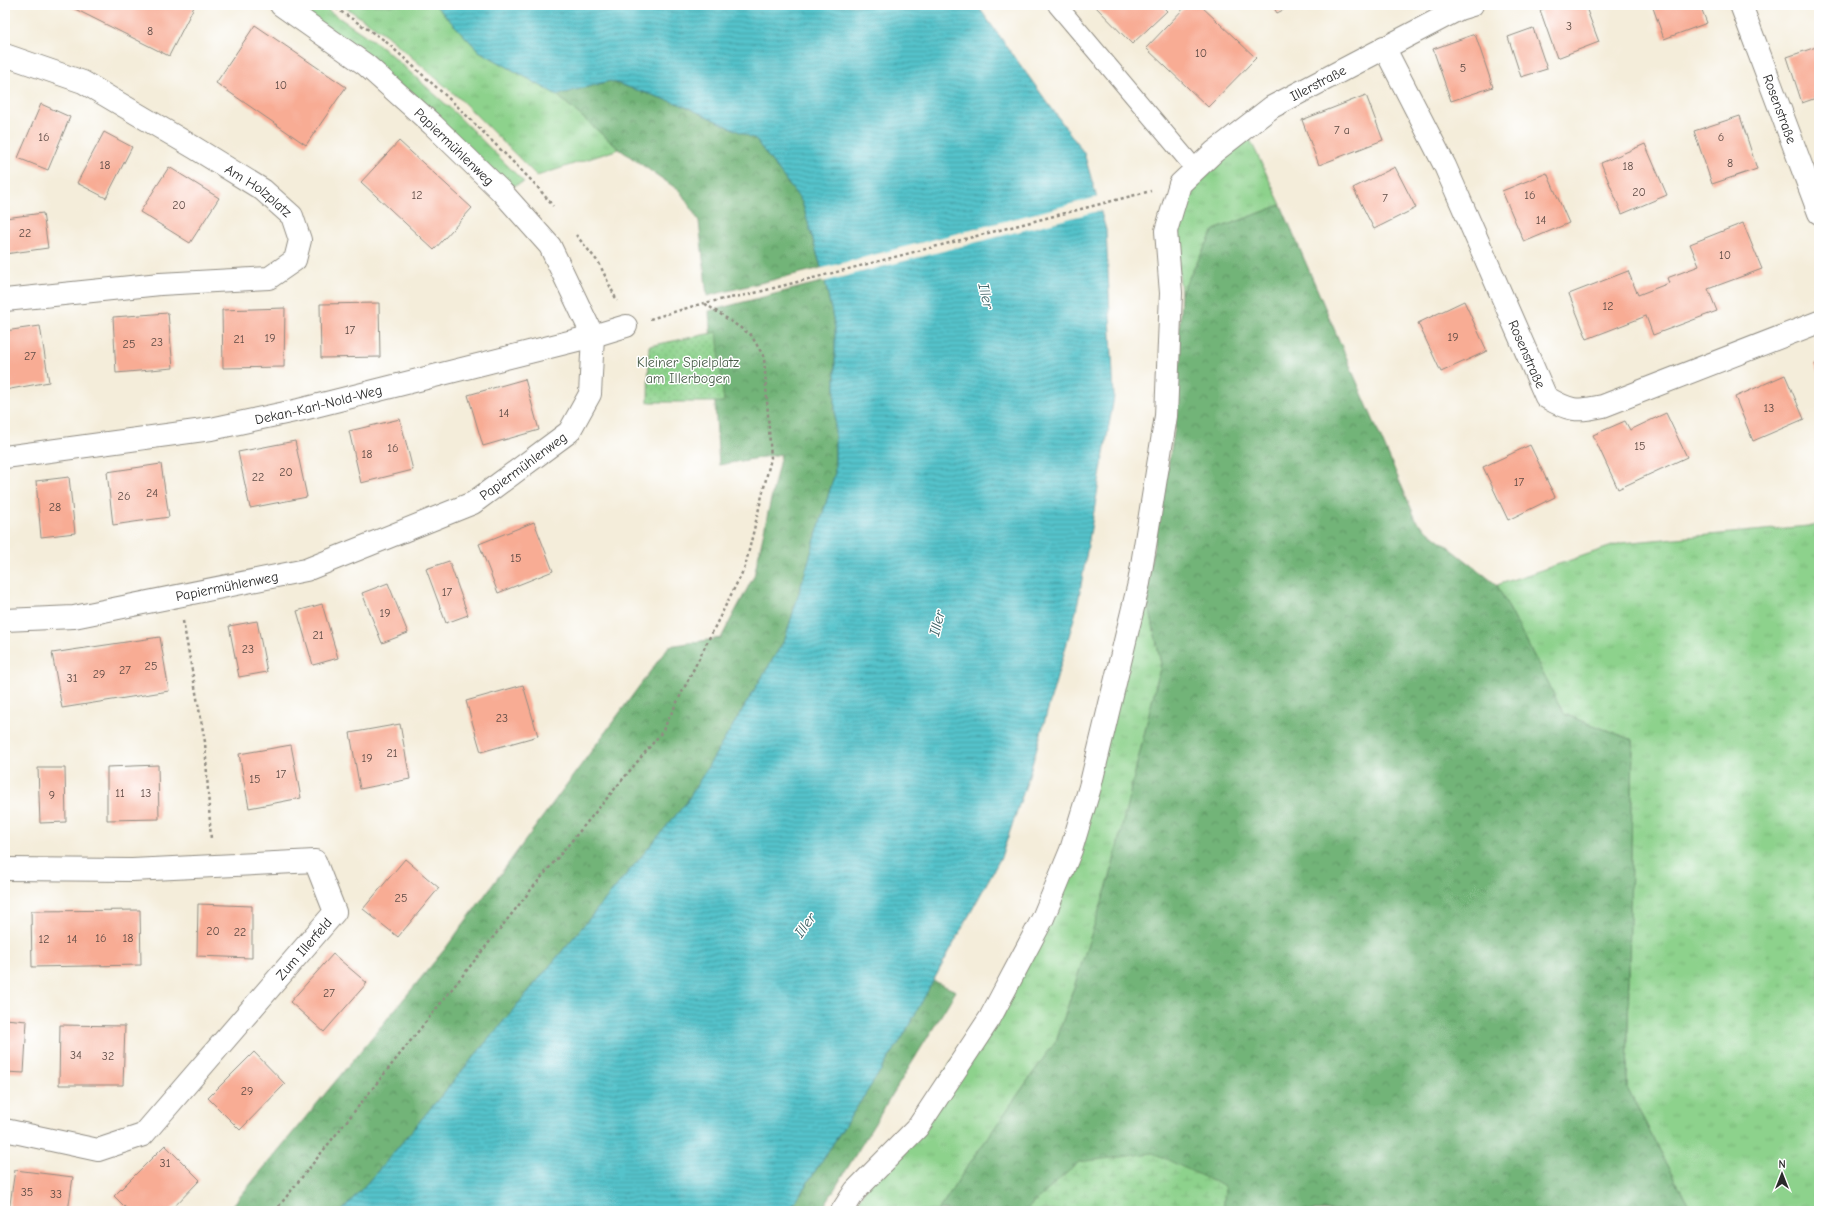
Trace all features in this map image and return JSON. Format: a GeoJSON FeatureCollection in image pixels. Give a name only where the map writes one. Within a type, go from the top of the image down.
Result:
{"type":"FeatureCollection","features":[{"type":"Feature","properties":{"kind":"street","name":"Papiermühlenweg"},"geometry":{"type":"LineString","coordinates":[[5,620],[74,617],[306,570],[473,503],[569,432],[590,394],[593,336],[550,246],[501,191],[366,65],[281,5]]}},
{"type":"Feature","properties":{"kind":"street","name":"Rosenstraße"},"geometry":{"type":"LineString","coordinates":[[1742,5],[1819,213]]}},
{"type":"Feature","properties":{"kind":"street","name":"Illerstraße"},"geometry":{"type":"LineString","coordinates":[[1188,177],[1214,152],[1272,107],[1462,6]]}},
{"type":"Feature","properties":{"kind":"street","name":"Rosenstraße"},"geometry":{"type":"LineString","coordinates":[[1384,47],[1445,166],[1546,397],[1564,408],[1584,410],[1603,406],[1819,322]]}},
{"type":"Feature","properties":{"kind":"street","name":"Am Holzplatz"},"geometry":{"type":"LineString","coordinates":[[5,55],[82,82],[207,155],[263,190],[292,216],[300,240],[296,260],[269,278],[160,284],[5,300]]}},
{"type":"Feature","properties":{"kind":"street"},"geometry":{"type":"LineString","coordinates":[[842,1211],[855,1191],[918,1127],[990,1018],[1043,918],[1071,850],[1090,787],[1139,583],[1166,416],[1171,293],[1166,231],[1188,177]]}},
{"type":"Feature","properties":{"kind":"street","name":"Dekan-Karl-Nold-Weg"},"geometry":{"type":"LineString","coordinates":[[5,457],[210,429],[299,410],[593,336],[626,326]]}},
{"type":"Feature","properties":{"kind":"street","name":"Zum Illerfeld"},"geometry":{"type":"LineString","coordinates":[[5,869],[132,870],[315,861],[335,912],[143,1135],[98,1150],[5,1130]]}},
{"type":"Feature","properties":{"kind":"lane"},"geometry":{"type":"LineString","coordinates":[[1057,5],[1188,177]]}},
{"type":"Feature","properties":{"kind":"path"},"geometry":{"type":"LineString","coordinates":[[626,326],[704,303],[751,294],[1130,196]]}},
{"type":"Feature","properties":{"kind":"path"},"geometry":{"type":"LineString","coordinates":[[275,1211],[525,897],[662,732],[745,567],[771,458],[764,357],[751,335],[704,303]]}},
{"type":"Feature","properties":{"kind":"path"},"geometry":{"type":"LineString","coordinates":[[178,596],[205,742],[213,866]]}},
{"type":"Feature","properties":{"kind":"green space"},"geometry":{"type":"Polygon","coordinates":[[[291,5],[320,5],[381,46],[451,109],[524,182],[510,187],[291,5]]]}},
{"type":"Feature","properties":{"kind":"green space"},"geometry":{"type":"Polygon","coordinates":[[[342,5],[435,5],[479,51],[557,95],[619,149],[537,176],[459,98],[386,35],[342,5]]]}},
{"type":"Feature","properties":{"kind":"green space"},"geometry":{"type":"Polygon","coordinates":[[[610,81],[682,105],[755,139],[802,202],[821,268],[707,296],[699,221],[680,191],[619,149],[557,95],[610,81]]]}},
{"type":"Feature","properties":{"kind":"green space"},"geometry":{"type":"Polygon","coordinates":[[[1249,137],[1281,205],[1214,230],[1181,293],[1176,243],[1191,194],[1206,176],[1249,137]]]}},
{"type":"Feature","properties":{"kind":"green space"},"geometry":{"type":"Polygon","coordinates":[[[1281,205],[1417,522],[1497,585],[1564,714],[1633,740],[1627,1088],[1692,1211],[1223,1211],[1225,1187],[1079,1162],[1025,1211],[938,1211],[1057,1039],[1110,877],[1161,664],[1146,591],[1175,427],[1181,293],[1214,230],[1281,205]]]}},
{"type":"Feature","properties":{"kind":"green space"},"geometry":{"type":"Polygon","coordinates":[[[825,281],[835,328],[835,473],[785,639],[686,803],[384,1164],[342,1211],[228,1211],[445,949],[669,646],[721,638],[754,576],[781,454],[719,465],[709,311],[825,281]]]}},
{"type":"Feature","properties":{"kind":"green space","name":"Kleiner Spielplatz am Illerbogen"},"geometry":{"type":"Polygon","coordinates":[[[717,332],[724,402],[648,402],[649,346],[717,332]]]}},
{"type":"Feature","properties":{"kind":"green space"},"geometry":{"type":"Polygon","coordinates":[[[1819,525],[1819,1211],[1692,1211],[1627,1088],[1633,740],[1564,714],[1497,585],[1621,543],[1819,525]]]}},
{"type":"Feature","properties":{"kind":"green space"},"geometry":{"type":"Polygon","coordinates":[[[1146,591],[1161,664],[1110,877],[1057,1039],[938,1211],[851,1211],[1047,920],[1146,591]]]}},
{"type":"Feature","properties":{"kind":"green space"},"geometry":{"type":"Polygon","coordinates":[[[933,981],[956,991],[821,1211],[789,1211],[902,1038],[933,981]]]}},
{"type":"Feature","properties":{"kind":"green space"},"geometry":{"type":"Polygon","coordinates":[[[1153,1153],[1225,1187],[1223,1211],[1025,1211],[1079,1162],[1153,1153]]]}},
{"type":"Feature","properties":{"kind":"water","name":"Iller"},"geometry":{"type":"Polygon","coordinates":[[[435,5],[977,5],[1084,153],[1106,230],[1114,397],[1077,608],[1027,782],[1001,857],[902,1038],[789,1211],[342,1211],[384,1164],[686,803],[785,639],[835,473],[835,328],[825,281],[802,202],[755,139],[682,105],[610,81],[557,95],[479,51],[435,5]]]}},
{"type":"Feature","properties":{"kind":"pier"},"geometry":{"type":"Polygon","coordinates":[[[1098,197],[1102,210],[823,282],[819,269],[1098,197]]]}},
{"type":"Feature","properties":{"kind":"building"},"geometry":{"type":"Polygon","coordinates":[[[67,5],[195,5],[169,56],[67,5]]]}},
{"type":"Feature","properties":{"kind":"building"},"geometry":{"type":"Polygon","coordinates":[[[1094,5],[1161,5],[1167,11],[1132,44],[1094,5]]]}},
{"type":"Feature","properties":{"kind":"building"},"geometry":{"type":"Polygon","coordinates":[[[1187,5],[1200,5],[1256,58],[1208,107],[1146,48],[1187,5]]]}},
{"type":"Feature","properties":{"kind":"building"},"geometry":{"type":"Polygon","coordinates":[[[1272,5],[1293,5],[1277,13],[1272,5]]]}},
{"type":"Feature","properties":{"kind":"building"},"geometry":{"type":"Polygon","coordinates":[[[1554,5],[1585,5],[1599,42],[1557,58],[1540,10],[1554,5]]]}},
{"type":"Feature","properties":{"kind":"building"},"geometry":{"type":"Polygon","coordinates":[[[1652,5],[1700,5],[1707,23],[1664,39],[1652,5]]]}},
{"type":"Feature","properties":{"kind":"building"},"geometry":{"type":"Polygon","coordinates":[[[255,25],[346,87],[306,145],[216,83],[255,25]]]}},
{"type":"Feature","properties":{"kind":"building"},"geometry":{"type":"Polygon","coordinates":[[[1533,28],[1547,69],[1521,77],[1508,37],[1533,28]]]}},
{"type":"Feature","properties":{"kind":"building"},"geometry":{"type":"Polygon","coordinates":[[[1475,34],[1493,87],[1451,101],[1433,49],[1475,34]]]}},
{"type":"Feature","properties":{"kind":"building"},"geometry":{"type":"Polygon","coordinates":[[[1819,46],[1819,97],[1802,103],[1787,57],[1819,46]]]}},
{"type":"Feature","properties":{"kind":"building"},"geometry":{"type":"Polygon","coordinates":[[[1366,95],[1383,140],[1319,165],[1302,120],[1366,95]]]}},
{"type":"Feature","properties":{"kind":"building"},"geometry":{"type":"Polygon","coordinates":[[[41,104],[70,117],[48,170],[18,158],[41,104]]]}},
{"type":"Feature","properties":{"kind":"building"},"geometry":{"type":"Polygon","coordinates":[[[1740,116],[1757,169],[1712,184],[1694,131],[1740,116]]]}},
{"type":"Feature","properties":{"kind":"building"},"geometry":{"type":"Polygon","coordinates":[[[104,132],[132,147],[106,198],[77,183],[104,132]]]}},
{"type":"Feature","properties":{"kind":"building"},"geometry":{"type":"Polygon","coordinates":[[[399,141],[472,208],[434,250],[361,182],[399,141]]]}},
{"type":"Feature","properties":{"kind":"building"},"geometry":{"type":"Polygon","coordinates":[[[1645,144],[1667,195],[1622,214],[1601,163],[1645,144]]]}},
{"type":"Feature","properties":{"kind":"building"},"geometry":{"type":"Polygon","coordinates":[[[169,167],[219,198],[190,243],[140,212],[169,167]]]}},
{"type":"Feature","properties":{"kind":"building"},"geometry":{"type":"Polygon","coordinates":[[[1395,167],[1416,208],[1374,229],[1353,188],[1395,167]]]}},
{"type":"Feature","properties":{"kind":"building"},"geometry":{"type":"Polygon","coordinates":[[[1547,173],[1569,223],[1524,242],[1502,191],[1547,173]]]}},
{"type":"Feature","properties":{"kind":"building"},"geometry":{"type":"Polygon","coordinates":[[[43,213],[48,248],[5,254],[5,218],[43,213]]]}},
{"type":"Feature","properties":{"kind":"building"},"geometry":{"type":"Polygon","coordinates":[[[1743,223],[1762,269],[1708,289],[1717,311],[1653,335],[1646,316],[1587,339],[1569,294],[1628,271],[1638,295],[1669,283],[1667,278],[1699,266],[1690,244],[1743,223]]]}},
{"type":"Feature","properties":{"kind":"building"},"geometry":{"type":"Polygon","coordinates":[[[1464,301],[1487,351],[1441,372],[1418,323],[1464,301]]]}},
{"type":"Feature","properties":{"kind":"building"},"geometry":{"type":"Polygon","coordinates":[[[379,303],[380,357],[321,358],[320,304],[379,303]]]}},
{"type":"Feature","properties":{"kind":"building"},"geometry":{"type":"Polygon","coordinates":[[[285,308],[284,367],[223,368],[222,310],[285,308]]]}},
{"type":"Feature","properties":{"kind":"building"},"geometry":{"type":"Polygon","coordinates":[[[168,313],[173,368],[116,373],[113,317],[168,313]]]}},
{"type":"Feature","properties":{"kind":"building"},"geometry":{"type":"Polygon","coordinates":[[[40,326],[49,382],[5,390],[5,331],[40,326]]]}},
{"type":"Feature","properties":{"kind":"building"},"geometry":{"type":"Polygon","coordinates":[[[1819,362],[1819,373],[1815,364],[1819,362]]]}},
{"type":"Feature","properties":{"kind":"building"},"geometry":{"type":"Polygon","coordinates":[[[1785,375],[1804,419],[1753,441],[1735,397],[1785,375]]]}},
{"type":"Feature","properties":{"kind":"building"},"geometry":{"type":"Polygon","coordinates":[[[525,379],[539,430],[483,446],[468,395],[525,379]]]}},
{"type":"Feature","properties":{"kind":"building"},"geometry":{"type":"Polygon","coordinates":[[[1666,413],[1687,457],[1618,489],[1593,435],[1625,421],[1630,430],[1666,413]]]}},
{"type":"Feature","properties":{"kind":"building"},"geometry":{"type":"Polygon","coordinates":[[[400,419],[413,470],[361,483],[349,431],[400,419]]]}},
{"type":"Feature","properties":{"kind":"building"},"geometry":{"type":"Polygon","coordinates":[[[295,441],[307,497],[250,508],[238,452],[295,441]]]}},
{"type":"Feature","properties":{"kind":"building"},"geometry":{"type":"Polygon","coordinates":[[[1530,445],[1555,497],[1508,520],[1483,467],[1530,445]]]}},
{"type":"Feature","properties":{"kind":"building"},"geometry":{"type":"Polygon","coordinates":[[[161,464],[169,517],[113,525],[107,472],[161,464]]]}},
{"type":"Feature","properties":{"kind":"building"},"geometry":{"type":"Polygon","coordinates":[[[69,477],[75,533],[41,537],[36,481],[69,477]]]}},
{"type":"Feature","properties":{"kind":"building"},"geometry":{"type":"Polygon","coordinates":[[[534,522],[553,571],[498,593],[479,544],[534,522]]]}},
{"type":"Feature","properties":{"kind":"building"},"geometry":{"type":"Polygon","coordinates":[[[449,561],[468,615],[446,623],[426,569],[449,561]]]}},
{"type":"Feature","properties":{"kind":"building"},"geometry":{"type":"Polygon","coordinates":[[[388,583],[408,633],[382,643],[362,593],[388,583]]]}},
{"type":"Feature","properties":{"kind":"building"},"geometry":{"type":"Polygon","coordinates":[[[322,604],[338,658],[313,665],[297,611],[322,604]]]}},
{"type":"Feature","properties":{"kind":"building"},"geometry":{"type":"Polygon","coordinates":[[[257,621],[267,672],[239,677],[229,626],[257,621]]]}},
{"type":"Feature","properties":{"kind":"building"},"geometry":{"type":"Polygon","coordinates":[[[160,637],[169,691],[62,708],[52,653],[160,637]]]}},
{"type":"Feature","properties":{"kind":"building"},"geometry":{"type":"Polygon","coordinates":[[[523,685],[538,736],[481,752],[466,701],[523,685]]]}},
{"type":"Feature","properties":{"kind":"building"},"geometry":{"type":"Polygon","coordinates":[[[400,724],[410,779],[360,789],[350,733],[400,724]]]}},
{"type":"Feature","properties":{"kind":"building"},"geometry":{"type":"Polygon","coordinates":[[[291,745],[301,798],[249,808],[239,754],[291,745]]]}},
{"type":"Feature","properties":{"kind":"building"},"geometry":{"type":"Polygon","coordinates":[[[158,765],[159,819],[107,820],[107,767],[158,765]]]}},
{"type":"Feature","properties":{"kind":"building"},"geometry":{"type":"Polygon","coordinates":[[[38,768],[65,768],[66,822],[40,823],[38,768]]]}},
{"type":"Feature","properties":{"kind":"building"},"geometry":{"type":"Polygon","coordinates":[[[405,859],[439,888],[398,937],[363,909],[405,859]]]}},
{"type":"Feature","properties":{"kind":"building"},"geometry":{"type":"Polygon","coordinates":[[[198,904],[252,906],[252,958],[197,956],[198,904]]]}},
{"type":"Feature","properties":{"kind":"building"},"geometry":{"type":"Polygon","coordinates":[[[140,910],[141,965],[32,967],[31,911],[140,910]]]}},
{"type":"Feature","properties":{"kind":"building"},"geometry":{"type":"Polygon","coordinates":[[[333,954],[367,983],[324,1032],[290,1002],[333,954]]]}},
{"type":"Feature","properties":{"kind":"building"},"geometry":{"type":"Polygon","coordinates":[[[5,1019],[27,1021],[24,1073],[5,1072],[5,1019]]]}},
{"type":"Feature","properties":{"kind":"building"},"geometry":{"type":"Polygon","coordinates":[[[60,1025],[125,1026],[123,1085],[59,1085],[60,1025]]]}},
{"type":"Feature","properties":{"kind":"building"},"geometry":{"type":"Polygon","coordinates":[[[254,1052],[285,1084],[240,1130],[208,1098],[254,1052]]]}},
{"type":"Feature","properties":{"kind":"building"},"geometry":{"type":"Polygon","coordinates":[[[165,1145],[200,1180],[170,1211],[129,1211],[114,1196],[165,1145]]]}},
{"type":"Feature","properties":{"kind":"building"},"geometry":{"type":"Polygon","coordinates":[[[15,1170],[73,1177],[68,1211],[9,1211],[15,1170]]]}}]}
